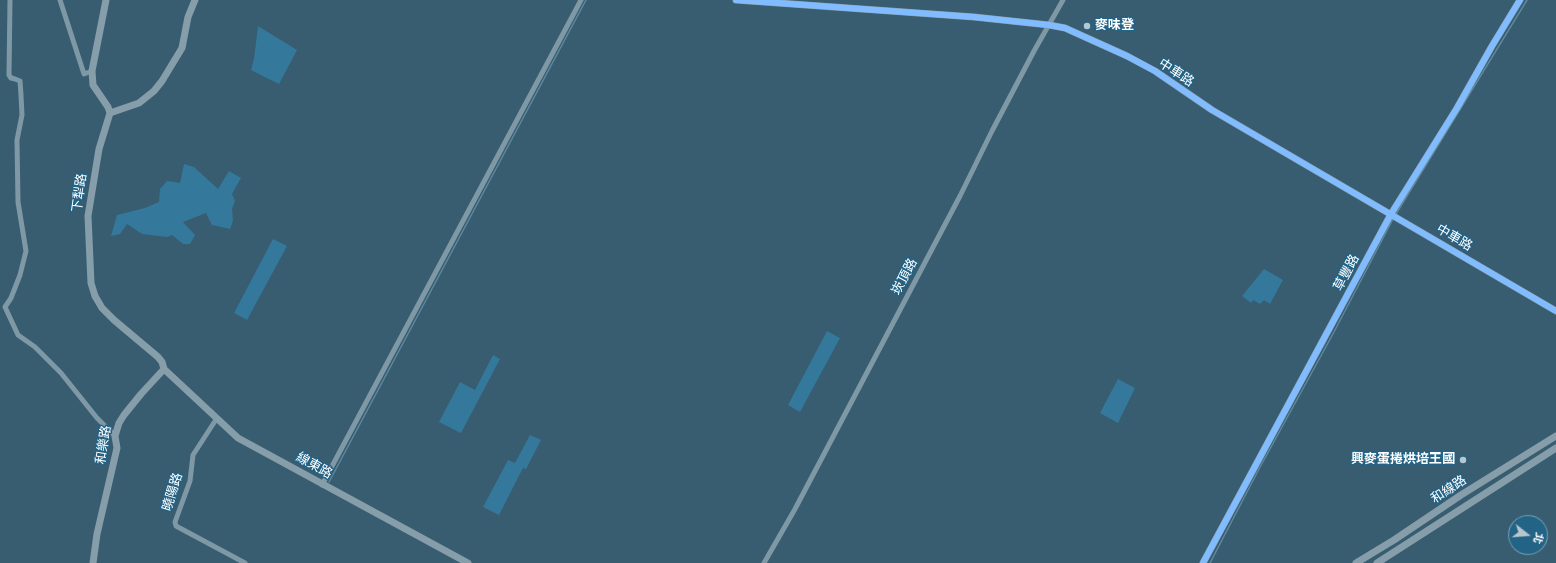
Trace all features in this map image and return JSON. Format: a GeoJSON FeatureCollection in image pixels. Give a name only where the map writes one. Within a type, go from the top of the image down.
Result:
{"type":"FeatureCollection","features":[{"type":"Feature","properties":{"kind":"street"},"geometry":{"type":"LineString","coordinates":[[10,0],[9,75],[11,78],[16,78],[20,82],[22,115],[17,140],[18,202],[26,251],[20,275],[11,298],[5,307],[18,335],[35,347],[60,373],[97,418],[115,436]]}},
{"type":"Feature","properties":{"kind":"street"},"geometry":{"type":"LineString","coordinates":[[60,0],[84,74],[92,71]]}},
{"type":"Feature","properties":{"kind":"street"},"geometry":{"type":"LineString","coordinates":[[106,0],[92,62],[92,71],[93,85],[108,107],[110,113],[139,103],[154,91],[162,81],[182,48],[188,17],[195,0]]}},
{"type":"Feature","properties":{"kind":"street"},"geometry":{"type":"LineString","coordinates":[[322,484],[581,0]]}},
{"type":"Feature","properties":{"kind":"street","name":"中車路"},"geometry":{"type":"LineString","coordinates":[[736,0],[974,17],[1065,28],[1156,72],[1212,110],[1556,311]]}},
{"type":"Feature","properties":{"kind":"street","name":"崁頂路"},"geometry":{"type":"LineString","coordinates":[[764,563],[802,495],[957,203],[996,124],[1063,0]]}},
{"type":"Feature","properties":{"kind":"street","name":"草豐路"},"geometry":{"type":"LineString","coordinates":[[1203,563],[1391,214],[1457,108],[1520,0]]}},
{"type":"Feature","properties":{"kind":"street","name":"下犁路"},"geometry":{"type":"LineString","coordinates":[[110,113],[99,149],[88,216],[91,283],[95,296],[102,308],[158,357],[162,362],[164,369]]}},
{"type":"Feature","properties":{"kind":"street","name":"和樂路"},"geometry":{"type":"LineString","coordinates":[[93,563],[97,534],[118,448],[115,436],[119,423],[124,415],[164,369]]}},
{"type":"Feature","properties":{"kind":"street","name":"線東路"},"geometry":{"type":"LineString","coordinates":[[164,369],[238,438],[468,563]]}},
{"type":"Feature","properties":{"kind":"street","name":"曉陽路"},"geometry":{"type":"LineString","coordinates":[[217,418],[193,455],[190,481],[175,522],[176,526],[245,563]]}},
{"type":"Feature","properties":{"kind":"street","name":"和線路"},"geometry":{"type":"LineString","coordinates":[[1356,563],[1556,436]]}},
{"type":"Feature","properties":{"kind":"street","name":"和線路"},"geometry":{"type":"LineString","coordinates":[[1378,563],[1556,448]]}},
{"type":"Feature","properties":{"kind":"street"},"geometry":{"type":"LineString","coordinates":[[1512,464],[1517,472]]}},
{"type":"Feature","properties":{"kind":"shaded area"},"geometry":{"type":"Polygon","coordinates":[[[258,26],[297,50],[279,84],[251,70],[254,59],[258,26]]]}},
{"type":"Feature","properties":{"kind":"shaded area"},"geometry":{"type":"Polygon","coordinates":[[[184,164],[194,167],[218,189],[229,171],[241,178],[232,194],[235,201],[232,209],[233,221],[230,229],[212,225],[206,213],[183,222],[195,235],[190,244],[183,244],[172,235],[167,237],[142,234],[127,224],[120,234],[111,236],[117,215],[145,208],[159,202],[160,189],[167,181],[180,183],[184,164]]]}},
{"type":"Feature","properties":{"kind":"shaded area"},"geometry":{"type":"Polygon","coordinates":[[[273,239],[287,246],[247,320],[234,313],[273,239]]]}},
{"type":"Feature","properties":{"kind":"shaded area"},"geometry":{"type":"Polygon","coordinates":[[[1264,269],[1283,280],[1270,304],[1264,300],[1260,304],[1253,300],[1251,303],[1242,296],[1264,269]]]}},
{"type":"Feature","properties":{"kind":"shaded area"},"geometry":{"type":"Polygon","coordinates":[[[827,331],[840,338],[800,412],[788,405],[827,331]]]}},
{"type":"Feature","properties":{"kind":"shaded area"},"geometry":{"type":"Polygon","coordinates":[[[493,355],[500,359],[461,433],[439,422],[460,382],[475,390],[493,355]]]}},
{"type":"Feature","properties":{"kind":"shaded area"},"geometry":{"type":"Polygon","coordinates":[[[1118,379],[1135,388],[1118,423],[1100,413],[1118,379]]]}},
{"type":"Feature","properties":{"kind":"shaded area"},"geometry":{"type":"Polygon","coordinates":[[[530,435],[541,440],[526,469],[523,468],[499,515],[483,507],[508,460],[515,463],[530,435]]]}},
{"type":"Feature","properties":{"kind":"waterway"},"geometry":{"type":"LineString","coordinates":[[329,482],[586,0]]}},
{"type":"Feature","properties":{"kind":"waterway"},"geometry":{"type":"LineString","coordinates":[[1396,214],[1527,0]]}},
{"type":"Feature","properties":{"kind":"waterway"},"geometry":{"type":"LineString","coordinates":[[1210,563],[1393,219]]}},
{"type":"Feature","properties":{"kind":"cycle path"},"geometry":{"type":"LineString","coordinates":[[736,0],[974,17],[1065,28],[1127,56],[1155,71],[1212,110],[1556,311]]}},
{"type":"Feature","properties":{"kind":"cycle path"},"geometry":{"type":"LineString","coordinates":[[1203,563],[1391,214],[1457,108],[1520,0]]}},
{"type":"Feature","properties":{"kind":"place","name":"麥味登"},"geometry":{"type":"Point","coordinates":[1087,26]}},
{"type":"Feature","properties":{"kind":"place","name":"興麥蛋捲烘培王國"},"geometry":{"type":"Point","coordinates":[1463,460]}}]}
